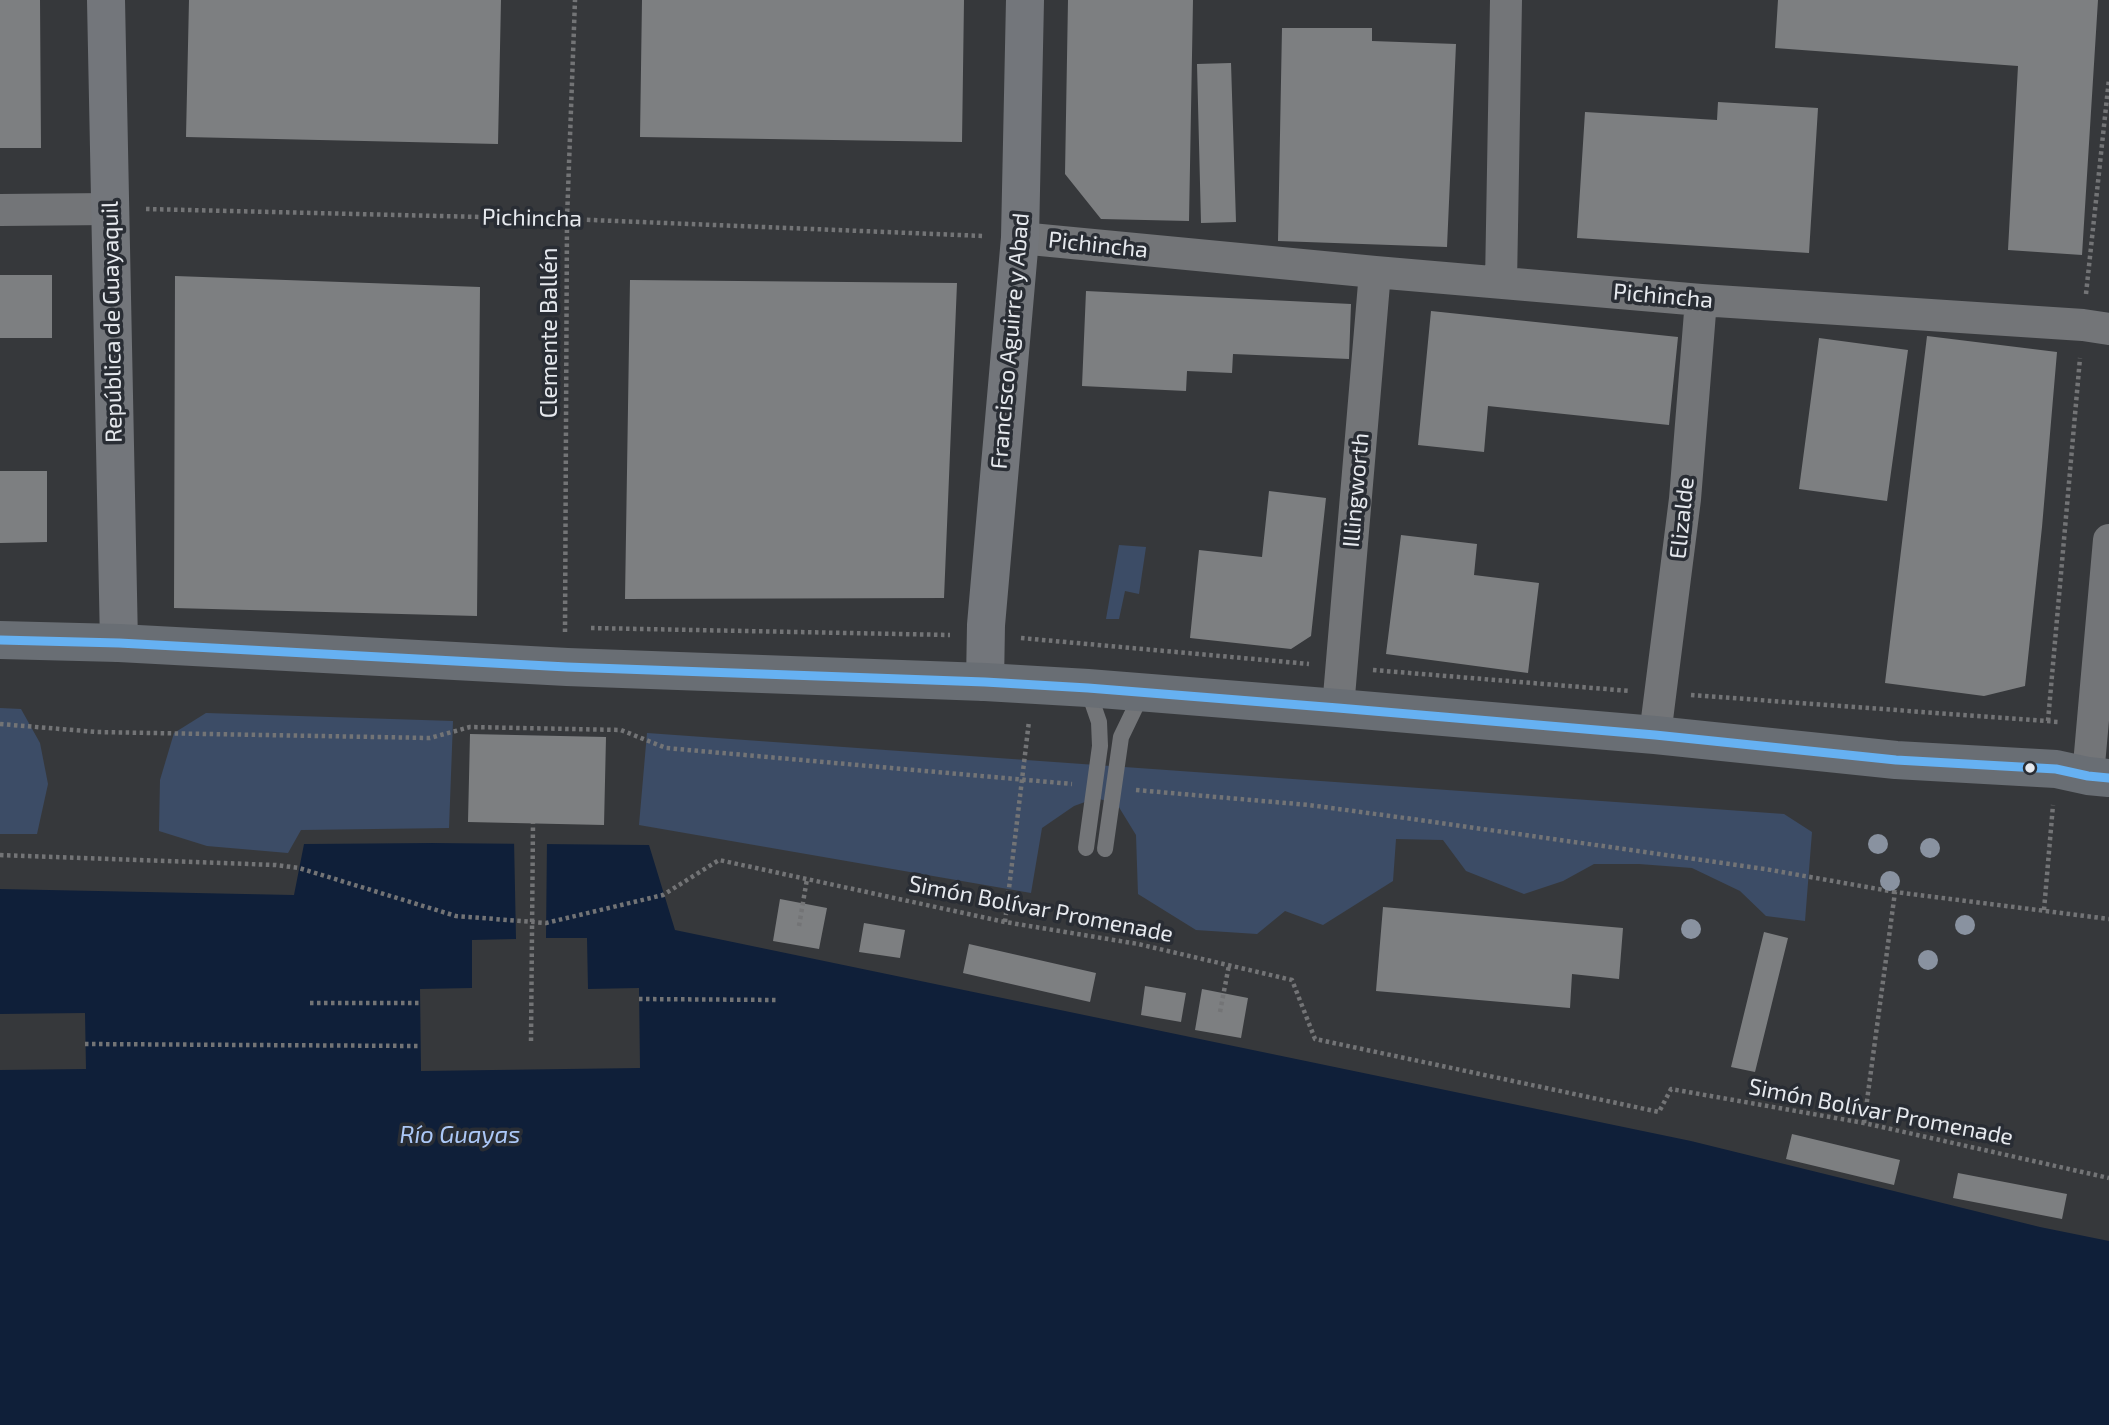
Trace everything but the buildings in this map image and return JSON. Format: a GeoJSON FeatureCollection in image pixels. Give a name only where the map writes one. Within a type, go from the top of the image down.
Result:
{"type":"FeatureCollection","features":[{"type":"Feature","properties":{"kind":"main road"},"geometry":{"type":"LineString","coordinates":[[0,640],[119,643],[568,667],[1087,688],[1655,735],[1896,760],[2084,775]]}},
{"type":"Feature","properties":{"kind":"street","name":"República de Guayaquil"},"geometry":{"type":"LineString","coordinates":[[106,0],[119,643]]}},
{"type":"Feature","properties":{"kind":"street","name":"Francisco Aguirre y Abad"},"geometry":{"type":"LineString","coordinates":[[985,682],[986,625],[1020,238],[1025,0]]}},
{"type":"Feature","properties":{"kind":"street"},"geometry":{"type":"LineString","coordinates":[[1501,283],[1506,0]]}},
{"type":"Feature","properties":{"kind":"street"},"geometry":{"type":"LineString","coordinates":[[0,210],[110,209]]}},
{"type":"Feature","properties":{"kind":"street","name":"Pichincha"},"geometry":{"type":"LineString","coordinates":[[1020,238],[1701,300],[2096,327]]}},
{"type":"Feature","properties":{"kind":"street","name":"Illingworth"},"geometry":{"type":"LineString","coordinates":[[1338,708],[1376,272]]}},
{"type":"Feature","properties":{"kind":"street","name":"Elizalde"},"geometry":{"type":"LineString","coordinates":[[1655,735],[1685,499],[1701,300]]}},
{"type":"Feature","properties":{"kind":"street"},"geometry":{"type":"LineString","coordinates":[[2084,775],[2109,540]]}},
{"type":"Feature","properties":{"kind":"lane"},"geometry":{"type":"LineString","coordinates":[[1086,848],[1100,734],[1095,708],[1087,688]]}},
{"type":"Feature","properties":{"kind":"lane"},"geometry":{"type":"LineString","coordinates":[[1105,849],[1121,737],[1145,692]]}},
{"type":"Feature","properties":{"kind":"path","name":"Clemente Ballén"},"geometry":{"type":"LineString","coordinates":[[568,667],[565,604],[567,219],[575,0]]}},
{"type":"Feature","properties":{"kind":"path"},"geometry":{"type":"LineString","coordinates":[[2048,721],[2096,327],[2109,79]]}},
{"type":"Feature","properties":{"kind":"path","name":"Pichincha"},"geometry":{"type":"LineString","coordinates":[[110,209],[567,219],[1020,238]]}},
{"type":"Feature","properties":{"kind":"path"},"geometry":{"type":"LineString","coordinates":[[1005,922],[1033,685]]}},
{"type":"Feature","properties":{"kind":"path"},"geometry":{"type":"LineString","coordinates":[[0,724],[97,732],[430,738],[470,727],[621,730],[666,748],[1095,786]]}},
{"type":"Feature","properties":{"kind":"path"},"geometry":{"type":"LineString","coordinates":[[2044,910],[2084,775]]}},
{"type":"Feature","properties":{"kind":"path"},"geometry":{"type":"LineString","coordinates":[[1113,788],[1336,808],[1765,869],[1895,892],[2109,919]]}},
{"type":"Feature","properties":{"kind":"path"},"geometry":{"type":"LineString","coordinates":[[531,1041],[533,823]]}},
{"type":"Feature","properties":{"kind":"path","name":"Simón Bolívar Promenade"},"geometry":{"type":"LineString","coordinates":[[0,855],[276,865],[299,868],[456,916],[546,923],[663,895],[719,860],[1005,922],[1138,944],[1292,980],[1315,1039],[1659,1112],[1671,1089],[1864,1123],[2109,1178]]}},
{"type":"Feature","properties":{"kind":"path"},"geometry":{"type":"LineString","coordinates":[[799,926],[807,879]]}},
{"type":"Feature","properties":{"kind":"path"},"geometry":{"type":"LineString","coordinates":[[1864,1123],[1895,892]]}},
{"type":"Feature","properties":{"kind":"path"},"geometry":{"type":"LineString","coordinates":[[1220,1012],[1229,965]]}},
{"type":"Feature","properties":{"kind":"path"},"geometry":{"type":"LineString","coordinates":[[639,999],[778,1000]]}},
{"type":"Feature","properties":{"kind":"path"},"geometry":{"type":"LineString","coordinates":[[310,1003],[420,1003]]}},
{"type":"Feature","properties":{"kind":"path"},"geometry":{"type":"LineString","coordinates":[[85,1044],[421,1046]]}},
{"type":"Feature","properties":{"kind":"shaded area"},"geometry":{"type":"Polygon","coordinates":[[[1119,545],[1146,547],[1139,594],[1125,591],[1119,619],[1106,619],[1119,545]]]}},
{"type":"Feature","properties":{"kind":"shaded area"},"geometry":{"type":"Polygon","coordinates":[[[0,708],[21,709],[40,743],[48,784],[37,834],[0,834],[0,708]]]}},
{"type":"Feature","properties":{"kind":"shaded area"},"geometry":{"type":"Polygon","coordinates":[[[206,713],[453,721],[449,828],[301,830],[288,853],[207,846],[159,831],[160,780],[174,733],[206,713]]]}},
{"type":"Feature","properties":{"kind":"shaded area"},"geometry":{"type":"Polygon","coordinates":[[[647,733],[1784,814],[1812,832],[1805,921],[1766,916],[1740,891],[1692,868],[1594,864],[1563,881],[1524,894],[1466,871],[1443,840],[1396,839],[1393,881],[1323,925],[1285,911],[1257,934],[1196,930],[1138,894],[1136,835],[1117,804],[1096,798],[1074,806],[1042,828],[1031,893],[639,825],[647,733]]]}},
{"type":"Feature","properties":{"kind":"water","name":"Río Guayas"},"geometry":{"type":"Polygon","coordinates":[[[304,844],[649,845],[675,930],[1691,1141],[2040,1227],[2109,1241],[2109,1425],[0,1425],[0,889],[294,895],[304,844]]]}},
{"type":"Feature","properties":{"kind":"pier"},"geometry":{"type":"Polygon","coordinates":[[[514,840],[547,840],[546,938],[587,938],[588,989],[639,988],[640,1068],[421,1071],[420,989],[472,988],[472,940],[516,939],[514,840]]]}},
{"type":"Feature","properties":{"kind":"pier"},"geometry":{"type":"Polygon","coordinates":[[[85,1013],[86,1069],[0,1070],[0,1014],[85,1013]]]}},
{"type":"Feature","properties":{"kind":"transit line"},"geometry":{"type":"LineString","coordinates":[[0,640],[119,643],[567,667],[1088,688],[1655,735],[1896,760],[2056,769],[2109,778]]}}]}
